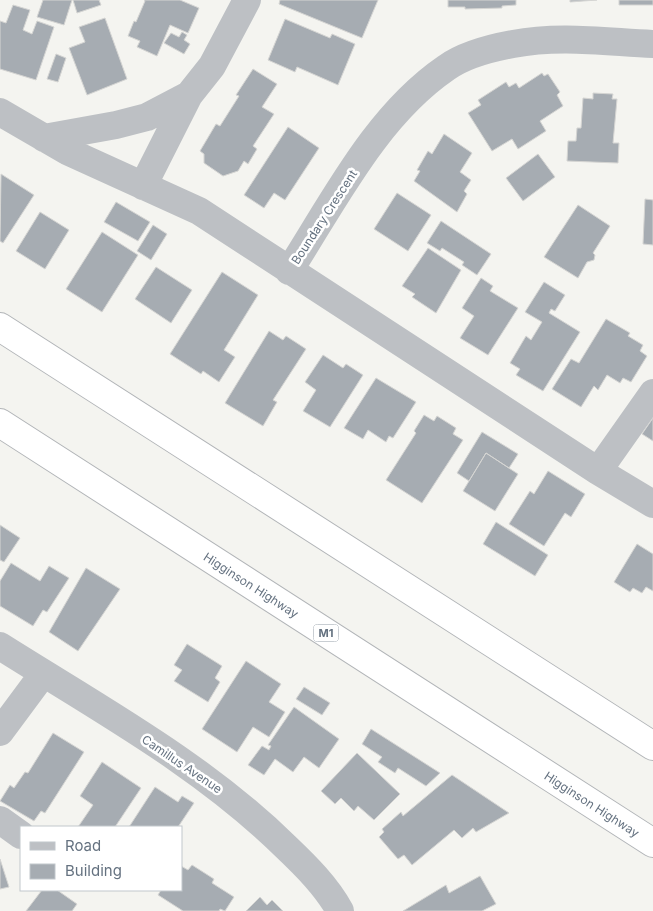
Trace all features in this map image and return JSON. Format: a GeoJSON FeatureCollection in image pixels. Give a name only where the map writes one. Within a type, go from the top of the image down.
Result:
{"type":"FeatureCollection","features":[{"type":"Feature","properties":{"kind":"highway"},"geometry":{"type":"LineString","coordinates":[[0,328],[653,746]]}},
{"type":"Feature","properties":{"kind":"highway","name":"Higginson Highway"},"geometry":{"type":"LineString","coordinates":[[0,423],[653,843]]}},
{"type":"Feature","properties":{"kind":"street"},"geometry":{"type":"LineString","coordinates":[[143,186],[189,95],[212,66],[247,0]]}},
{"type":"Feature","properties":{"kind":"street","name":"Boundary Crescent"},"geometry":{"type":"LineString","coordinates":[[653,44],[560,40],[514,44],[476,53],[446,67],[414,94],[380,130],[290,271],[598,471],[653,504]]}},
{"type":"Feature","properties":{"kind":"street"},"geometry":{"type":"LineString","coordinates":[[44,138],[116,126],[147,117],[189,95]]}},
{"type":"Feature","properties":{"kind":"street"},"geometry":{"type":"LineString","coordinates":[[0,112],[67,151],[199,211],[290,271]]}},
{"type":"Feature","properties":{"kind":"street"},"geometry":{"type":"LineString","coordinates":[[598,471],[653,393]]}},
{"type":"Feature","properties":{"kind":"street","name":"Camillus Avenue"},"geometry":{"type":"LineString","coordinates":[[0,646],[222,790],[269,829],[310,870],[340,911]]}},
{"type":"Feature","properties":{"kind":"street"},"geometry":{"type":"LineString","coordinates":[[0,732],[43,674]]}},
{"type":"Feature","properties":{"kind":"street"},"geometry":{"type":"LineString","coordinates":[[0,820],[20,834]]}},
{"type":"Feature","properties":{"kind":"building"},"geometry":{"type":"Polygon","coordinates":[[[43,0],[72,0],[64,25],[37,17],[43,0]]]}},
{"type":"Feature","properties":{"kind":"building"},"geometry":{"type":"Polygon","coordinates":[[[73,0],[99,0],[101,5],[77,13],[73,0]]]}},
{"type":"Feature","properties":{"kind":"building"},"geometry":{"type":"Polygon","coordinates":[[[144,0],[180,0],[199,8],[188,33],[170,25],[157,56],[137,47],[140,41],[128,36],[134,21],[136,22],[144,0]]]}},
{"type":"Feature","properties":{"kind":"building"},"geometry":{"type":"Polygon","coordinates":[[[280,0],[378,0],[362,38],[279,4],[280,0]]]}},
{"type":"Feature","properties":{"kind":"building"},"geometry":{"type":"Polygon","coordinates":[[[448,0],[516,0],[516,5],[502,6],[502,8],[465,9],[465,7],[448,7],[448,0]]]}},
{"type":"Feature","properties":{"kind":"building"},"geometry":{"type":"Polygon","coordinates":[[[570,0],[597,0],[570,2],[570,0]]]}},
{"type":"Feature","properties":{"kind":"building"},"geometry":{"type":"Polygon","coordinates":[[[619,0],[653,0],[653,5],[619,5],[619,0]]]}},
{"type":"Feature","properties":{"kind":"building"},"geometry":{"type":"Polygon","coordinates":[[[13,5],[30,10],[23,30],[32,34],[37,21],[54,27],[36,80],[0,69],[0,21],[6,23],[13,5]]]}},
{"type":"Feature","properties":{"kind":"building"},"geometry":{"type":"Polygon","coordinates":[[[105,18],[127,79],[87,95],[69,48],[85,42],[79,27],[105,18]]]}},
{"type":"Feature","properties":{"kind":"building"},"geometry":{"type":"Polygon","coordinates":[[[285,19],[330,38],[332,34],[355,44],[338,85],[297,67],[295,72],[268,60],[285,19]]]}},
{"type":"Feature","properties":{"kind":"building"},"geometry":{"type":"Polygon","coordinates":[[[182,32],[187,35],[184,40],[190,44],[184,54],[164,43],[171,33],[179,37],[182,32]]]}},
{"type":"Feature","properties":{"kind":"building"},"geometry":{"type":"Polygon","coordinates":[[[56,54],[66,58],[58,82],[47,79],[56,54]]]}},
{"type":"Feature","properties":{"kind":"building"},"geometry":{"type":"Polygon","coordinates":[[[253,69],[277,84],[262,107],[274,114],[253,146],[257,149],[248,164],[244,161],[238,171],[223,176],[204,163],[204,154],[200,151],[216,124],[220,126],[239,96],[236,95],[253,69]]]}},
{"type":"Feature","properties":{"kind":"building"},"geometry":{"type":"Polygon","coordinates":[[[542,73],[544,76],[548,74],[560,92],[557,95],[563,106],[540,121],[546,131],[518,149],[512,139],[492,151],[468,113],[481,105],[478,100],[506,82],[509,87],[516,83],[519,88],[542,73]]]}},
{"type":"Feature","properties":{"kind":"building"},"geometry":{"type":"Polygon","coordinates":[[[593,93],[613,94],[612,99],[617,99],[613,143],[619,143],[618,163],[567,161],[568,141],[576,141],[577,128],[581,128],[583,98],[593,99],[593,93]]]}},
{"type":"Feature","properties":{"kind":"building"},"geometry":{"type":"Polygon","coordinates":[[[288,127],[319,148],[285,200],[274,193],[264,208],[244,195],[288,127]]]}},
{"type":"Feature","properties":{"kind":"building"},"geometry":{"type":"Polygon","coordinates":[[[444,134],[472,153],[460,172],[471,180],[464,191],[467,194],[457,212],[414,181],[420,171],[417,170],[428,151],[432,154],[444,134]]]}},
{"type":"Feature","properties":{"kind":"building"},"geometry":{"type":"Polygon","coordinates":[[[538,154],[555,177],[523,201],[506,178],[538,154]]]}},
{"type":"Feature","properties":{"kind":"building"},"geometry":{"type":"Polygon","coordinates":[[[1,174],[34,195],[3,243],[0,241],[1,174]]]}},
{"type":"Feature","properties":{"kind":"building"},"geometry":{"type":"Polygon","coordinates":[[[397,193],[431,215],[408,251],[374,229],[397,193]]]}},
{"type":"Feature","properties":{"kind":"building"},"geometry":{"type":"Polygon","coordinates":[[[645,199],[653,200],[653,245],[643,244],[645,199]]]}},
{"type":"Feature","properties":{"kind":"building"},"geometry":{"type":"Polygon","coordinates":[[[116,202],[150,222],[138,241],[104,222],[116,202]]]}},
{"type":"Feature","properties":{"kind":"building"},"geometry":{"type":"Polygon","coordinates":[[[578,205],[610,226],[593,253],[595,255],[594,260],[587,262],[578,278],[544,257],[578,205]]]}},
{"type":"Feature","properties":{"kind":"building"},"geometry":{"type":"Polygon","coordinates":[[[40,212],[69,230],[45,269],[16,251],[40,212]]]}},
{"type":"Feature","properties":{"kind":"building"},"geometry":{"type":"Polygon","coordinates":[[[441,221],[491,254],[477,275],[462,265],[464,262],[442,248],[440,251],[427,243],[441,221]]]}},
{"type":"Feature","properties":{"kind":"building"},"geometry":{"type":"Polygon","coordinates":[[[153,225],[167,234],[151,260],[137,251],[153,225]]]}},
{"type":"Feature","properties":{"kind":"building"},"geometry":{"type":"Polygon","coordinates":[[[102,232],[138,255],[102,312],[66,289],[102,232]]]}},
{"type":"Feature","properties":{"kind":"building"},"geometry":{"type":"Polygon","coordinates":[[[428,248],[461,270],[436,313],[412,297],[415,294],[402,286],[428,248]]]}},
{"type":"Feature","properties":{"kind":"building"},"geometry":{"type":"Polygon","coordinates":[[[156,267],[192,290],[171,323],[135,299],[156,267]]]}},
{"type":"Feature","properties":{"kind":"building"},"geometry":{"type":"Polygon","coordinates":[[[222,272],[258,295],[224,350],[235,357],[219,382],[203,371],[201,374],[170,354],[222,272]]]}},
{"type":"Feature","properties":{"kind":"building"},"geometry":{"type":"Polygon","coordinates":[[[481,278],[493,286],[490,291],[518,308],[488,355],[460,338],[474,316],[462,308],[481,278]]]}},
{"type":"Feature","properties":{"kind":"building"},"geometry":{"type":"Polygon","coordinates":[[[544,282],[565,295],[555,311],[551,309],[549,313],[580,332],[543,391],[516,375],[520,369],[510,363],[526,336],[531,340],[542,322],[525,312],[544,282]]]}},
{"type":"Feature","properties":{"kind":"building"},"geometry":{"type":"Polygon","coordinates":[[[606,319],[630,333],[628,336],[643,345],[640,351],[647,356],[631,382],[623,378],[620,383],[607,375],[598,390],[594,386],[581,407],[552,389],[571,359],[579,363],[606,319]]]}},
{"type":"Feature","properties":{"kind":"building"},"geometry":{"type":"Polygon","coordinates":[[[269,331],[283,340],[286,336],[306,349],[273,400],[277,402],[263,426],[225,403],[269,331]]]}},
{"type":"Feature","properties":{"kind":"building"},"geometry":{"type":"Polygon","coordinates":[[[323,355],[343,368],[346,364],[363,375],[330,427],[303,411],[316,390],[305,382],[323,355]]]}},
{"type":"Feature","properties":{"kind":"building"},"geometry":{"type":"Polygon","coordinates":[[[376,378],[416,402],[393,438],[389,436],[386,442],[368,430],[363,439],[344,428],[376,378]]]}},
{"type":"Feature","properties":{"kind":"building"},"geometry":{"type":"Polygon","coordinates":[[[424,415],[434,421],[437,416],[456,428],[453,434],[463,440],[422,503],[386,480],[416,433],[414,431],[424,415]]]}},
{"type":"Feature","properties":{"kind":"building"},"geometry":{"type":"Polygon","coordinates":[[[653,418],[653,441],[642,434],[653,418]]]}},
{"type":"Feature","properties":{"kind":"building"},"geometry":{"type":"Polygon","coordinates":[[[482,432],[518,454],[509,468],[486,453],[469,481],[457,473],[482,432]]]}},
{"type":"Feature","properties":{"kind":"building"},"geometry":{"type":"Polygon","coordinates":[[[486,453],[518,474],[495,511],[463,491],[486,453]]]}},
{"type":"Feature","properties":{"kind":"building"},"geometry":{"type":"Polygon","coordinates":[[[548,471],[585,494],[571,517],[565,513],[544,546],[509,524],[530,491],[534,494],[548,471]]]}},
{"type":"Feature","properties":{"kind":"building"},"geometry":{"type":"Polygon","coordinates":[[[496,522],[548,555],[535,576],[483,544],[496,522]]]}},
{"type":"Feature","properties":{"kind":"building"},"geometry":{"type":"Polygon","coordinates":[[[0,525],[20,538],[4,562],[0,560],[0,525]]]}},
{"type":"Feature","properties":{"kind":"building"},"geometry":{"type":"Polygon","coordinates":[[[637,544],[653,554],[653,591],[646,587],[642,593],[633,588],[630,592],[614,582],[637,544]]]}},
{"type":"Feature","properties":{"kind":"building"},"geometry":{"type":"Polygon","coordinates":[[[11,563],[40,581],[49,566],[69,578],[47,612],[43,610],[33,626],[0,606],[0,581],[11,563]]]}},
{"type":"Feature","properties":{"kind":"building"},"geometry":{"type":"Polygon","coordinates":[[[86,568],[120,589],[78,651],[49,632],[86,568]]]}},
{"type":"Feature","properties":{"kind":"building"},"geometry":{"type":"Polygon","coordinates":[[[187,644],[222,666],[215,678],[220,682],[208,702],[174,681],[182,670],[174,665],[187,644]]]}},
{"type":"Feature","properties":{"kind":"building"},"geometry":{"type":"Polygon","coordinates":[[[246,661],[281,684],[269,702],[285,712],[269,737],[253,727],[237,752],[202,729],[246,661]]]}},
{"type":"Feature","properties":{"kind":"building"},"geometry":{"type":"Polygon","coordinates":[[[304,687],[330,703],[322,715],[296,699],[304,687]]]}},
{"type":"Feature","properties":{"kind":"building"},"geometry":{"type":"Polygon","coordinates":[[[294,707],[339,739],[319,768],[304,757],[293,772],[275,759],[264,775],[248,765],[262,746],[269,750],[271,746],[268,745],[294,707]]]}},
{"type":"Feature","properties":{"kind":"building"},"geometry":{"type":"Polygon","coordinates":[[[371,729],[440,773],[426,786],[398,768],[395,773],[378,762],[382,757],[362,744],[371,729]]]}},
{"type":"Feature","properties":{"kind":"building"},"geometry":{"type":"Polygon","coordinates":[[[53,733],[84,752],[45,813],[41,811],[34,821],[0,801],[10,785],[14,788],[25,772],[28,773],[53,733]]]}},
{"type":"Feature","properties":{"kind":"building"},"geometry":{"type":"Polygon","coordinates":[[[357,753],[400,794],[374,820],[358,806],[354,811],[341,798],[335,804],[321,791],[357,753]]]}},
{"type":"Feature","properties":{"kind":"building"},"geometry":{"type":"Polygon","coordinates":[[[102,762],[141,788],[116,826],[79,826],[93,805],[80,796],[102,762]]]}},
{"type":"Feature","properties":{"kind":"building"},"geometry":{"type":"Polygon","coordinates":[[[452,775],[509,813],[476,832],[473,828],[462,838],[454,830],[412,865],[404,855],[398,859],[379,837],[384,832],[382,829],[401,812],[403,816],[452,775]]]}},
{"type":"Feature","properties":{"kind":"building"},"geometry":{"type":"Polygon","coordinates":[[[155,787],[178,802],[182,796],[194,803],[179,826],[130,826],[155,787]]]}},
{"type":"Feature","properties":{"kind":"building"},"geometry":{"type":"Polygon","coordinates":[[[0,859],[9,887],[0,889],[0,859]]]}},
{"type":"Feature","properties":{"kind":"building"},"geometry":{"type":"Polygon","coordinates":[[[192,865],[214,879],[212,883],[234,897],[225,911],[220,909],[219,911],[183,911],[158,895],[160,891],[182,891],[182,867],[188,870],[192,865]]]}},
{"type":"Feature","properties":{"kind":"building"},"geometry":{"type":"Polygon","coordinates":[[[480,876],[496,904],[482,911],[403,911],[446,885],[449,893],[480,876]]]}},
{"type":"Feature","properties":{"kind":"building"},"geometry":{"type":"Polygon","coordinates":[[[41,891],[58,891],[77,904],[72,911],[26,911],[41,891]]]}},
{"type":"Feature","properties":{"kind":"building"},"geometry":{"type":"Polygon","coordinates":[[[260,897],[267,905],[272,900],[283,911],[246,911],[260,897]]]}}]}
